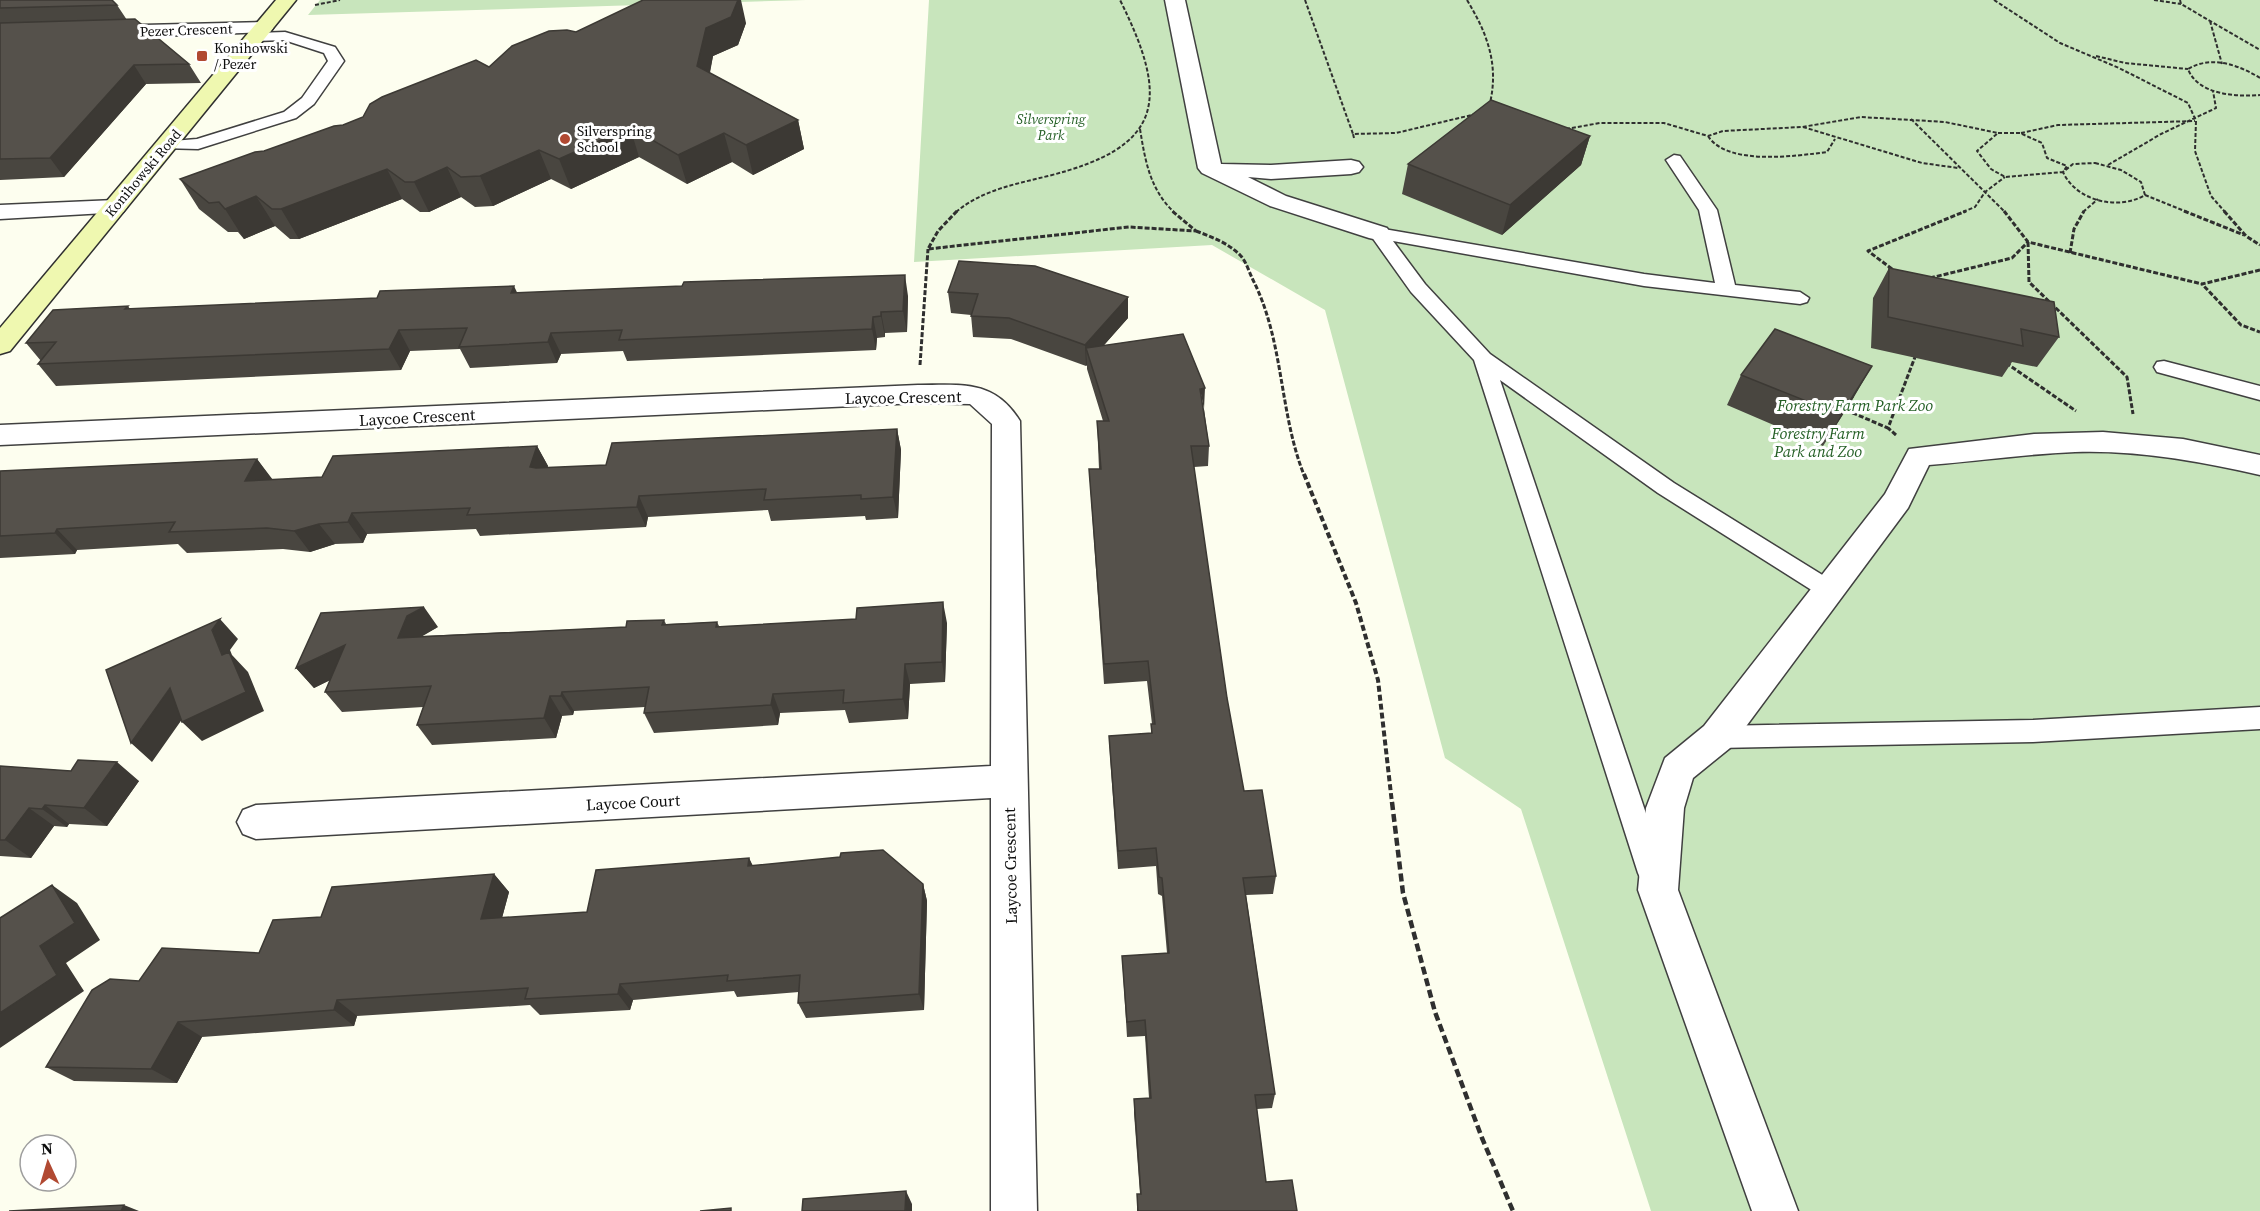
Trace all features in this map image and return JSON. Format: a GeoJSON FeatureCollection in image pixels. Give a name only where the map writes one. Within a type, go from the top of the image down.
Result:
{"type":"FeatureCollection","features":[{"type":"Feature","properties":{"kind":"street","name":"Konihowski Road"},"geometry":{"type":"LineString","coordinates":[[0,345],[286,0]]}},
{"type":"Feature","properties":{"kind":"street"},"geometry":{"type":"LineString","coordinates":[[1175,0],[1210,168]]}},
{"type":"Feature","properties":{"kind":"street","name":"Pezer Crescent"},"geometry":{"type":"LineString","coordinates":[[84,33],[260,32]]}},
{"type":"Feature","properties":{"kind":"street"},"geometry":{"type":"LineString","coordinates":[[1210,168],[1271,172],[1351,167]]}},
{"type":"Feature","properties":{"kind":"street"},"geometry":{"type":"LineString","coordinates":[[1210,168],[1278,201],[1378,233]]}},
{"type":"Feature","properties":{"kind":"street"},"geometry":{"type":"LineString","coordinates":[[0,212],[115,207]]}},
{"type":"Feature","properties":{"kind":"street","name":"Laycoe Crescent"},"geometry":{"type":"LineString","coordinates":[[0,435],[918,394],[977,395],[1006,421],[1014,1211]]}},
{"type":"Feature","properties":{"kind":"street"},"geometry":{"type":"LineString","coordinates":[[1775,1211],[1658,890],[1665,808],[1678,769],[1717,737],[1896,500],[1919,456],[2053,442],[2145,445],[2260,465]]}},
{"type":"Feature","properties":{"kind":"street","name":"Laycoe Court"},"geometry":{"type":"LineString","coordinates":[[256,822],[1009,781]]}},
{"type":"Feature","properties":{"kind":"lane"},"geometry":{"type":"LineString","coordinates":[[166,145],[198,144],[290,115],[308,101],[336,61],[330,50],[285,36],[260,32]]}},
{"type":"Feature","properties":{"kind":"lane"},"geometry":{"type":"LineString","coordinates":[[1674,160],[1708,210],[1726,288]]}},
{"type":"Feature","properties":{"kind":"lane"},"geometry":{"type":"LineString","coordinates":[[1378,233],[1644,280],[1800,298]]}},
{"type":"Feature","properties":{"kind":"lane"},"geometry":{"type":"LineString","coordinates":[[1378,233],[1418,288],[1484,358],[1666,488],[1829,590]]}},
{"type":"Feature","properties":{"kind":"lane"},"geometry":{"type":"LineString","coordinates":[[1484,358],[1658,890]]}},
{"type":"Feature","properties":{"kind":"lane"},"geometry":{"type":"LineString","coordinates":[[2164,367],[2260,393]]}},
{"type":"Feature","properties":{"kind":"lane"},"geometry":{"type":"LineString","coordinates":[[1717,737],[2033,731],[2260,718]]}},
{"type":"Feature","properties":{"kind":"path"},"geometry":{"type":"LineString","coordinates":[[920,372],[928,249],[936,234],[961,207],[987,192],[1065,172],[1109,156],[1140,129],[1150,112],[1151,85],[1141,46],[1120,0]]}},
{"type":"Feature","properties":{"kind":"path"},"geometry":{"type":"LineString","coordinates":[[1305,0],[1362,155],[1351,167]]}},
{"type":"Feature","properties":{"kind":"path"},"geometry":{"type":"LineString","coordinates":[[1467,0],[1492,50],[1496,84],[1490,104]]}},
{"type":"Feature","properties":{"kind":"path"},"geometry":{"type":"LineString","coordinates":[[1994,0],[2060,43],[2188,103],[2196,121],[2195,151],[2211,196],[2246,236]]}},
{"type":"Feature","properties":{"kind":"path"},"geometry":{"type":"LineString","coordinates":[[2154,0],[2181,2],[2260,50]]}},
{"type":"Feature","properties":{"kind":"path"},"geometry":{"type":"LineString","coordinates":[[2209,20],[2223,64]]}},
{"type":"Feature","properties":{"kind":"path"},"geometry":{"type":"LineString","coordinates":[[2086,54],[2125,63],[2188,69],[2199,63],[2223,64],[2247,71],[2260,78]]}},
{"type":"Feature","properties":{"kind":"path"},"geometry":{"type":"LineString","coordinates":[[2188,69],[2193,80],[2213,90],[2240,96],[2260,95]]}},
{"type":"Feature","properties":{"kind":"path"},"geometry":{"type":"LineString","coordinates":[[2107,165],[2125,159],[2163,133],[2196,121],[2216,108],[2213,90]]}},
{"type":"Feature","properties":{"kind":"path"},"geometry":{"type":"LineString","coordinates":[[1353,134],[1396,133],[1479,114]]}},
{"type":"Feature","properties":{"kind":"path"},"geometry":{"type":"LineString","coordinates":[[1560,129],[1600,123],[1664,123],[1708,136],[1723,131],[1802,127],[1862,117],[1945,122],[1998,132],[2020,133],[2058,124],[2196,121]]}},
{"type":"Feature","properties":{"kind":"path"},"geometry":{"type":"LineString","coordinates":[[1911,119],[2006,213],[2021,236],[2028,242],[2202,284],[2260,270]]}},
{"type":"Feature","properties":{"kind":"path"},"geometry":{"type":"LineString","coordinates":[[1802,127],[1922,164],[1959,168]]}},
{"type":"Feature","properties":{"kind":"path"},"geometry":{"type":"LineString","coordinates":[[1140,129],[1146,170],[1155,191],[1174,215],[1196,231],[1218,239],[1241,256],[1264,302],[1274,334],[1287,414],[1298,459],[1356,603],[1378,680],[1403,893],[1432,1001],[1482,1138],[1513,1211]]}},
{"type":"Feature","properties":{"kind":"path"},"geometry":{"type":"LineString","coordinates":[[1998,132],[1977,151],[1991,169],[2005,177]]}},
{"type":"Feature","properties":{"kind":"path"},"geometry":{"type":"LineString","coordinates":[[2020,133],[2042,144],[2047,158],[2067,166],[2063,172]]}},
{"type":"Feature","properties":{"kind":"path"},"geometry":{"type":"LineString","coordinates":[[1708,136],[1716,147],[1752,156],[1798,156],[1827,152],[1835,139]]}},
{"type":"Feature","properties":{"kind":"path"},"geometry":{"type":"LineString","coordinates":[[2063,172],[2066,167],[2083,163],[2107,165],[2141,182],[2145,195]]}},
{"type":"Feature","properties":{"kind":"path"},"geometry":{"type":"LineString","coordinates":[[1892,270],[1868,251],[1976,207],[1985,192],[2005,177],[2063,172]]}},
{"type":"Feature","properties":{"kind":"path"},"geometry":{"type":"LineString","coordinates":[[2063,172],[2070,185],[2098,199],[2131,202],[2145,195],[2246,236],[2260,245]]}},
{"type":"Feature","properties":{"kind":"path"},"geometry":{"type":"LineString","coordinates":[[2070,253],[2072,226],[2089,204],[2098,199]]}},
{"type":"Feature","properties":{"kind":"path"},"geometry":{"type":"LineString","coordinates":[[928,249],[1052,233],[1129,227],[1196,231]]}},
{"type":"Feature","properties":{"kind":"path"},"geometry":{"type":"LineString","coordinates":[[1920,280],[2012,258],[2028,242]]}},
{"type":"Feature","properties":{"kind":"path"},"geometry":{"type":"LineString","coordinates":[[2028,242],[2029,282],[2127,377],[2134,421],[2145,445]]}},
{"type":"Feature","properties":{"kind":"path"},"geometry":{"type":"LineString","coordinates":[[2202,284],[2241,326],[2260,332]]}},
{"type":"Feature","properties":{"kind":"path"},"geometry":{"type":"LineString","coordinates":[[1888,428],[1915,357]]}},
{"type":"Feature","properties":{"kind":"path"},"geometry":{"type":"LineString","coordinates":[[2000,359],[2087,418],[2102,444]]}},
{"type":"Feature","properties":{"kind":"path"},"geometry":{"type":"LineString","coordinates":[[1846,410],[1888,428],[1919,456]]}},
{"type":"Feature","properties":{"kind":"green space"},"geometry":{"type":"Polygon","coordinates":[[[320,0],[806,0],[308,15],[320,0]]]}},
{"type":"Feature","properties":{"kind":"green space","name":"Forestry Farm Park and Zoo"},"geometry":{"type":"Polygon","coordinates":[[[929,0],[2260,0],[2260,1211],[1651,1211],[1521,809],[1445,758],[1325,310],[1212,245],[914,262],[929,0]]]}},
{"type":"Feature","properties":{"kind":"building"},"geometry":{"type":"Polygon","coordinates":[[[0,0],[112,0],[117,5],[0,8],[0,0]]]}},
{"type":"Feature","properties":{"kind":"building"},"geometry":{"type":"Polygon","coordinates":[[[643,0],[738,0],[731,17],[706,28],[697,66],[798,120],[746,145],[724,133],[678,155],[630,127],[559,159],[539,150],[480,176],[461,177],[447,167],[414,182],[405,182],[387,169],[281,209],[272,209],[256,196],[225,209],[219,202],[209,203],[180,179],[255,152],[343,125],[363,117],[370,104],[382,97],[476,60],[489,67],[512,46],[549,31],[576,32],[643,0]]]}},
{"type":"Feature","properties":{"kind":"building"},"geometry":{"type":"Polygon","coordinates":[[[135,19],[189,64],[134,65],[50,158],[0,159],[0,23],[135,19]]]}},
{"type":"Feature","properties":{"kind":"building"},"geometry":{"type":"Polygon","coordinates":[[[1491,100],[1590,136],[1510,205],[1408,164],[1491,100]]]}},
{"type":"Feature","properties":{"kind":"building"},"geometry":{"type":"Polygon","coordinates":[[[959,261],[1035,266],[1128,297],[1085,345],[1009,318],[971,316],[978,294],[948,292],[959,261]]]}},
{"type":"Feature","properties":{"kind":"building"},"geometry":{"type":"Polygon","coordinates":[[[1889,268],[2054,302],[2059,337],[2021,329],[2023,346],[1888,317],[1889,268]]]}},
{"type":"Feature","properties":{"kind":"building"},"geometry":{"type":"Polygon","coordinates":[[[905,275],[903,311],[881,312],[881,316],[873,317],[872,329],[619,340],[622,330],[551,333],[548,342],[459,347],[467,328],[399,330],[389,349],[38,364],[56,342],[26,343],[53,310],[377,298],[380,291],[514,286],[511,293],[682,286],[684,282],[905,275]]]}},
{"type":"Feature","properties":{"kind":"building"},"geometry":{"type":"Polygon","coordinates":[[[1775,329],[1872,366],[1841,415],[1741,375],[1775,329]]]}},
{"type":"Feature","properties":{"kind":"building"},"geometry":{"type":"Polygon","coordinates":[[[1183,334],[1205,388],[1200,389],[1209,446],[1191,446],[1227,698],[1244,791],[1262,790],[1276,876],[1243,878],[1275,1094],[1255,1095],[1266,1182],[1292,1180],[1297,1211],[1138,1211],[1137,1194],[1141,1194],[1134,1099],[1151,1098],[1145,1020],[1127,1022],[1122,956],[1169,953],[1162,878],[1159,877],[1156,848],[1118,851],[1109,736],[1152,733],[1151,724],[1155,724],[1148,661],[1104,664],[1089,469],[1101,469],[1097,421],[1109,421],[1086,348],[1183,334]]]}},
{"type":"Feature","properties":{"kind":"building"},"geometry":{"type":"Polygon","coordinates":[[[897,429],[893,497],[861,499],[861,495],[764,500],[766,489],[639,496],[637,507],[467,515],[470,508],[352,513],[348,522],[319,524],[294,531],[267,528],[169,532],[175,522],[57,529],[55,533],[0,536],[0,471],[257,459],[245,481],[322,477],[333,456],[537,446],[530,467],[606,465],[612,443],[897,429]]]}},
{"type":"Feature","properties":{"kind":"building"},"geometry":{"type":"Polygon","coordinates":[[[943,602],[942,662],[905,664],[903,699],[843,703],[844,690],[773,694],[771,705],[644,713],[649,687],[562,692],[561,696],[550,696],[544,718],[417,725],[431,686],[325,692],[345,645],[296,668],[321,613],[424,607],[407,616],[398,638],[626,627],[627,621],[664,620],[662,625],[717,622],[716,627],[856,619],[857,608],[943,602]]]}},
{"type":"Feature","properties":{"kind":"building"},"geometry":{"type":"Polygon","coordinates":[[[220,619],[212,630],[222,655],[229,652],[246,692],[182,722],[170,688],[131,743],[106,670],[220,619]]]}},
{"type":"Feature","properties":{"kind":"building"},"geometry":{"type":"Polygon","coordinates":[[[78,760],[117,762],[84,808],[45,805],[42,809],[29,808],[5,840],[0,840],[0,766],[71,771],[78,760]]]}},
{"type":"Feature","properties":{"kind":"building"},"geometry":{"type":"Polygon","coordinates":[[[883,850],[923,884],[919,994],[798,1003],[800,975],[727,981],[728,975],[620,984],[618,994],[525,999],[528,988],[337,1000],[334,1010],[178,1022],[151,1069],[46,1067],[92,990],[110,979],[139,981],[162,948],[259,953],[273,920],[321,917],[332,887],[494,874],[481,919],[587,912],[596,870],[749,858],[748,866],[840,857],[841,853],[883,850]]]}},
{"type":"Feature","properties":{"kind":"building"},"geometry":{"type":"Polygon","coordinates":[[[52,885],[75,923],[40,946],[57,975],[0,1013],[0,918],[52,885]]]}},
{"type":"Feature","properties":{"kind":"building"},"geometry":{"type":"Polygon","coordinates":[[[906,1191],[905,1211],[802,1211],[803,1199],[906,1191]]]}},
{"type":"Feature","properties":{"kind":"building"},"geometry":{"type":"Polygon","coordinates":[[[124,1205],[121,1211],[9,1211],[124,1205]]]}},
{"type":"Feature","properties":{"kind":"building"},"geometry":{"type":"Polygon","coordinates":[[[731,1208],[731,1211],[700,1211],[731,1208]]]}},
{"type":"Feature","properties":{"kind":"place","name":"Konihowski / Pezer"},"geometry":{"type":"Point","coordinates":[202,56]}},
{"type":"Feature","properties":{"kind":"place","name":"Silverspring School"},"geometry":{"type":"Point","coordinates":[565,139]}},
{"type":"Feature","properties":{"kind":"park label","name":"Silverspring Park"},"geometry":{"type":"Point","coordinates":[1051,128]}},
{"type":"Feature","properties":{"kind":"park label","name":"Forestry Farm Park Zoo"},"geometry":{"type":"Point","coordinates":[1855,405]}}]}
